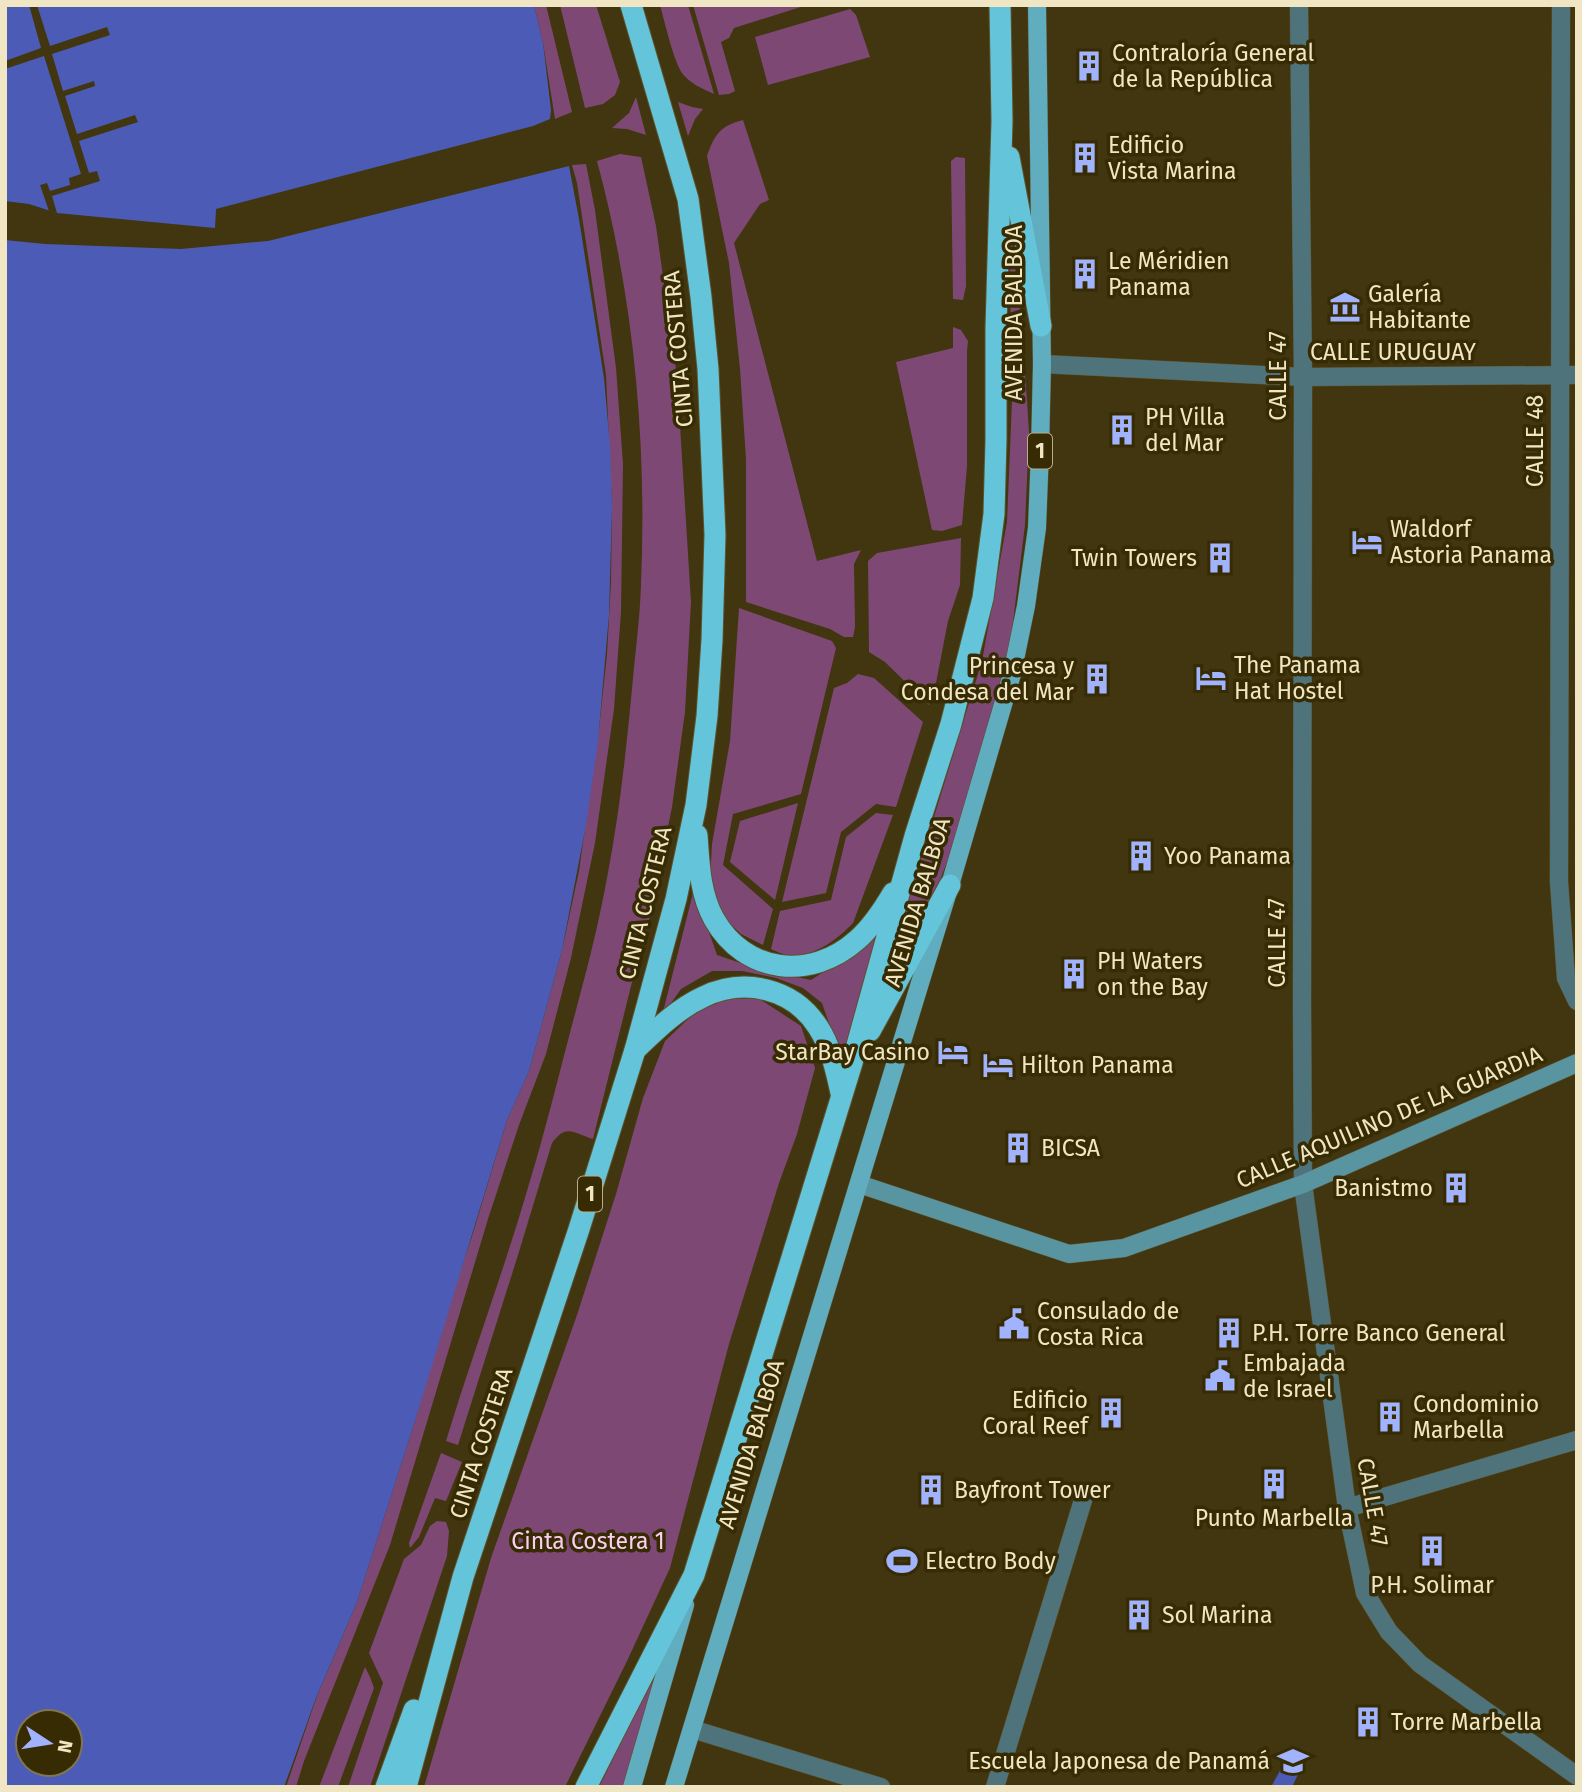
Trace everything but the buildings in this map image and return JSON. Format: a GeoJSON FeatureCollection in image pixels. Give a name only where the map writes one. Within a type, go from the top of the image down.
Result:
{"type":"FeatureCollection","features":[{"type":"Feature","properties":{"kind":"highway","name":"CINTA COSTERA"},"geometry":{"type":"LineString","coordinates":[[406,1787],[463,1577],[579,1229],[635,1050],[676,899],[696,805],[707,716],[715,535],[708,369],[688,199],[631,5]]}},
{"type":"Feature","properties":{"kind":"highway","name":"AVENIDA BALBOA"},"geometry":{"type":"LineString","coordinates":[[586,1787],[694,1575],[852,1063],[915,836],[951,724],[980,610],[994,514],[1002,121],[1000,5]]}},
{"type":"Feature","properties":{"kind":"highway"},"geometry":{"type":"LineString","coordinates":[[1002,121],[1041,327]]}},
{"type":"Feature","properties":{"kind":"highway"},"geometry":{"type":"LineString","coordinates":[[696,805],[698,862],[702,886],[713,918],[738,950],[764,962],[788,967],[814,964],[838,954],[858,939],[878,916],[896,888],[915,836]]}},
{"type":"Feature","properties":{"kind":"highway"},"geometry":{"type":"LineString","coordinates":[[852,1063],[950,885]]}},
{"type":"Feature","properties":{"kind":"highway"},"geometry":{"type":"LineString","coordinates":[[635,1050],[688,1004],[727,988],[759,988],[794,1002],[813,1020],[833,1059],[842,1095]]}},
{"type":"Feature","properties":{"kind":"highway"},"geometry":{"type":"LineString","coordinates":[[386,1787],[463,1577]]}},
{"type":"Feature","properties":{"kind":"main road","name":"AVENIDA BALBOA"},"geometry":{"type":"LineString","coordinates":[[674,1787],[950,885],[1012,674],[1026,606],[1037,528],[1042,364],[1037,5]]}},
{"type":"Feature","properties":{"kind":"main road","name":"AVENIDA BALBOA"},"geometry":{"type":"LineString","coordinates":[[632,1787],[694,1575]]}},
{"type":"Feature","properties":{"kind":"street","name":"CALLE 47"},"geometry":{"type":"LineString","coordinates":[[1299,5],[1303,377],[1303,1184],[1347,1508],[1365,1592],[1390,1632],[1420,1664],[1577,1776]]}},
{"type":"Feature","properties":{"kind":"street","name":"CALLE 48"},"geometry":{"type":"LineString","coordinates":[[1561,5],[1568,375],[1559,882],[1566,978],[1577,1001]]}},
{"type":"Feature","properties":{"kind":"street","name":"CALLE URUGUAY"},"geometry":{"type":"LineString","coordinates":[[1042,364],[1303,377],[1568,375]]}},
{"type":"Feature","properties":{"kind":"street","name":"CALLE AQUILINO DE LA GUARDIA"},"geometry":{"type":"LineString","coordinates":[[859,1184],[1069,1254],[1124,1248],[1303,1184],[1577,1063]]}},
{"type":"Feature","properties":{"kind":"street"},"geometry":{"type":"LineString","coordinates":[[1347,1508],[1576,1442]]}},
{"type":"Feature","properties":{"kind":"street"},"geometry":{"type":"LineString","coordinates":[[995,1787],[1084,1497]]}},
{"type":"Feature","properties":{"kind":"street"},"geometry":{"type":"LineString","coordinates":[[692,1728],[881,1787]]}},
{"type":"Feature","properties":{"kind":"green space"},"geometry":{"type":"Polygon","coordinates":[[[534,5],[546,5],[572,112],[555,119],[543,43],[534,5]]]}},
{"type":"Feature","properties":{"kind":"green space"},"geometry":{"type":"Polygon","coordinates":[[[560,5],[596,5],[620,82],[615,95],[603,104],[585,108],[560,5]]]}},
{"type":"Feature","properties":{"kind":"green space"},"geometry":{"type":"Polygon","coordinates":[[[660,5],[688,5],[714,94],[692,83],[682,73],[672,50],[660,5]]]}},
{"type":"Feature","properties":{"kind":"green space"},"geometry":{"type":"Polygon","coordinates":[[[693,5],[807,5],[734,28],[729,38],[721,42],[735,91],[719,95],[693,5]]]}},
{"type":"Feature","properties":{"kind":"green space"},"geometry":{"type":"Polygon","coordinates":[[[850,9],[856,15],[870,57],[768,85],[755,37],[850,9]]]}},
{"type":"Feature","properties":{"kind":"green space"},"geometry":{"type":"Polygon","coordinates":[[[636,97],[646,135],[612,128],[629,113],[636,97]]]}},
{"type":"Feature","properties":{"kind":"green space"},"geometry":{"type":"Polygon","coordinates":[[[678,102],[703,109],[695,119],[688,136],[678,102]]]}},
{"type":"Feature","properties":{"kind":"green space"},"geometry":{"type":"Polygon","coordinates":[[[743,120],[769,200],[760,204],[734,243],[817,561],[861,550],[854,564],[853,637],[844,637],[830,629],[746,602],[746,459],[740,369],[729,263],[707,156],[719,132],[743,120]]]}},
{"type":"Feature","properties":{"kind":"green space"},"geometry":{"type":"Polygon","coordinates":[[[620,154],[641,157],[656,226],[677,377],[691,602],[685,712],[672,807],[644,944],[593,1139],[570,1131],[561,1133],[552,1143],[458,1445],[446,1441],[509,1249],[546,1125],[600,915],[622,784],[640,610],[642,477],[629,318],[610,213],[597,161],[620,154]]]}},
{"type":"Feature","properties":{"kind":"green space"},"geometry":{"type":"Polygon","coordinates":[[[956,157],[965,158],[966,286],[963,300],[953,299],[951,161],[956,157]]]}},
{"type":"Feature","properties":{"kind":"green space"},"geometry":{"type":"Polygon","coordinates":[[[586,164],[595,210],[616,368],[623,464],[621,612],[614,709],[595,843],[571,958],[546,1054],[488,1219],[390,1545],[296,1787],[286,1787],[317,1696],[357,1602],[507,1120],[529,1071],[562,950],[579,871],[607,654],[612,507],[606,375],[572,165],[586,164]]]}},
{"type":"Feature","properties":{"kind":"green space"},"geometry":{"type":"Polygon","coordinates":[[[1009,215],[1020,310],[1029,433],[1025,525],[1012,630],[1002,682],[963,821],[937,888],[873,1015],[982,661],[1007,522],[1012,401],[1009,215]]]}},
{"type":"Feature","properties":{"kind":"green space"},"geometry":{"type":"Polygon","coordinates":[[[953,327],[961,330],[968,341],[967,466],[962,525],[942,531],[932,530],[896,362],[953,348],[953,327]]]}},
{"type":"Feature","properties":{"kind":"green space"},"geometry":{"type":"Polygon","coordinates":[[[961,538],[960,585],[948,621],[929,705],[885,662],[869,652],[868,561],[877,553],[961,538]]]}},
{"type":"Feature","properties":{"kind":"green space"},"geometry":{"type":"Polygon","coordinates":[[[739,608],[832,641],[836,648],[801,794],[733,814],[723,865],[773,909],[763,945],[741,934],[725,919],[710,881],[712,844],[730,741],[739,608]]]}},
{"type":"Feature","properties":{"kind":"green space"},"geometry":{"type":"Polygon","coordinates":[[[858,674],[874,678],[923,722],[896,807],[876,804],[841,832],[826,893],[782,902],[834,688],[847,683],[858,674]]]}},
{"type":"Feature","properties":{"kind":"green space"},"geometry":{"type":"Polygon","coordinates":[[[798,803],[775,900],[730,862],[740,821],[798,803]]]}},
{"type":"Feature","properties":{"kind":"green space"},"geometry":{"type":"Polygon","coordinates":[[[876,813],[893,815],[853,923],[832,941],[806,954],[787,955],[771,949],[780,911],[831,900],[846,837],[876,813]]]}},
{"type":"Feature","properties":{"kind":"green space"},"geometry":{"type":"Polygon","coordinates":[[[694,889],[717,955],[758,969],[811,980],[842,960],[884,918],[842,1077],[822,1003],[803,988],[776,978],[742,971],[712,971],[681,989],[662,1016],[694,889]]]}},
{"type":"Feature","properties":{"kind":"green space","name":"Cinta Costera 1"},"geometry":{"type":"Polygon","coordinates":[[[758,998],[801,1026],[815,1068],[797,1134],[729,1344],[670,1568],[565,1787],[424,1787],[491,1558],[577,1315],[616,1194],[643,1098],[665,1041],[708,1000],[758,998]]]}},
{"type":"Feature","properties":{"kind":"green space"},"geometry":{"type":"Polygon","coordinates":[[[441,1453],[462,1462],[446,1501],[435,1498],[419,1537],[410,1548],[409,1543],[441,1453]]]}},
{"type":"Feature","properties":{"kind":"green space"},"geometry":{"type":"Polygon","coordinates":[[[437,1521],[446,1522],[449,1531],[447,1556],[370,1787],[348,1787],[383,1683],[369,1653],[404,1559],[421,1545],[430,1526],[437,1521]]]}},
{"type":"Feature","properties":{"kind":"green space"},"geometry":{"type":"Polygon","coordinates":[[[670,1644],[626,1787],[599,1787],[670,1644]]]}},
{"type":"Feature","properties":{"kind":"green space"},"geometry":{"type":"Polygon","coordinates":[[[365,1667],[374,1688],[338,1787],[319,1787],[365,1667]]]}},
{"type":"Feature","properties":{"kind":"water"},"geometry":{"type":"Polygon","coordinates":[[[5,5],[534,5],[543,43],[550,119],[533,126],[216,209],[215,228],[57,213],[29,204],[5,201],[5,5]]]}},
{"type":"Feature","properties":{"kind":"water"},"geometry":{"type":"Polygon","coordinates":[[[569,166],[604,378],[610,446],[612,507],[609,615],[598,741],[586,825],[562,950],[529,1071],[507,1120],[357,1602],[316,1698],[284,1787],[5,1787],[5,240],[181,249],[268,241],[569,166]]]}},
{"type":"Feature","properties":{"kind":"water"},"geometry":{"type":"Polygon","coordinates":[[[1288,1756],[1303,1764],[1292,1787],[1271,1787],[1288,1756]]]}},
{"type":"Feature","properties":{"kind":"pier"},"geometry":{"type":"Polygon","coordinates":[[[29,5],[37,5],[50,46],[107,27],[110,35],[52,54],[63,91],[94,81],[95,86],[65,96],[77,134],[135,115],[138,122],[79,141],[89,173],[97,171],[100,181],[52,196],[57,213],[49,211],[40,185],[47,183],[50,191],[70,185],[69,178],[81,174],[44,56],[5,69],[5,61],[41,48],[29,5]]]}},
{"type":"Feature","properties":{"kind":"place","name":"Contraloría General de la República"},"geometry":{"type":"Point","coordinates":[1089,66]}},
{"type":"Feature","properties":{"kind":"place","name":"Edificio Vista Marina"},"geometry":{"type":"Point","coordinates":[1085,158]}},
{"type":"Feature","properties":{"kind":"place","name":"Le Méridien Panama"},"geometry":{"type":"Point","coordinates":[1085,274]}},
{"type":"Feature","properties":{"kind":"place","name":"Galería Habitante"},"geometry":{"type":"Point","coordinates":[1345,307]}},
{"type":"Feature","properties":{"kind":"place","name":"PH Villa del Mar"},"geometry":{"type":"Point","coordinates":[1122,430]}},
{"type":"Feature","properties":{"kind":"place","name":"Waldorf Astoria Panama"},"geometry":{"type":"Point","coordinates":[1367,542]}},
{"type":"Feature","properties":{"kind":"place","name":"Twin Towers"},"geometry":{"type":"Point","coordinates":[1220,558]}},
{"type":"Feature","properties":{"kind":"place","name":"The Panama Hat Hostel"},"geometry":{"type":"Point","coordinates":[1211,678]}},
{"type":"Feature","properties":{"kind":"place","name":"Princesa y Condesa del Mar"},"geometry":{"type":"Point","coordinates":[1097,679]}},
{"type":"Feature","properties":{"kind":"place","name":"Yoo Panama"},"geometry":{"type":"Point","coordinates":[1141,856]}},
{"type":"Feature","properties":{"kind":"place","name":"PH Waters on the Bay"},"geometry":{"type":"Point","coordinates":[1074,974]}},
{"type":"Feature","properties":{"kind":"place","name":"StarBay Casino"},"geometry":{"type":"Point","coordinates":[953,1052]}},
{"type":"Feature","properties":{"kind":"place","name":"Hilton Panama"},"geometry":{"type":"Point","coordinates":[998,1065]}},
{"type":"Feature","properties":{"kind":"place","name":"BICSA"},"geometry":{"type":"Point","coordinates":[1018,1148]}},
{"type":"Feature","properties":{"kind":"place","name":"Banistmo"},"geometry":{"type":"Point","coordinates":[1456,1188]}},
{"type":"Feature","properties":{"kind":"place","name":"Consulado de Costa Rica"},"geometry":{"type":"Point","coordinates":[1014,1324]}},
{"type":"Feature","properties":{"kind":"place","name":"P.H. Torre Banco General"},"geometry":{"type":"Point","coordinates":[1229,1333]}},
{"type":"Feature","properties":{"kind":"place","name":"Embajada de Israel"},"geometry":{"type":"Point","coordinates":[1220,1376]}},
{"type":"Feature","properties":{"kind":"place","name":"Edificio Coral Reef"},"geometry":{"type":"Point","coordinates":[1111,1413]}},
{"type":"Feature","properties":{"kind":"place","name":"Condominio Marbella"},"geometry":{"type":"Point","coordinates":[1390,1417]}},
{"type":"Feature","properties":{"kind":"place","name":"Punto Marbella"},"geometry":{"type":"Point","coordinates":[1274,1484]}},
{"type":"Feature","properties":{"kind":"place","name":"Bayfront Tower"},"geometry":{"type":"Point","coordinates":[931,1490]}},
{"type":"Feature","properties":{"kind":"place","name":"P.H. Solimar"},"geometry":{"type":"Point","coordinates":[1432,1551]}},
{"type":"Feature","properties":{"kind":"place","name":"Electro Body"},"geometry":{"type":"Point","coordinates":[902,1561]}},
{"type":"Feature","properties":{"kind":"place","name":"Sol Marina"},"geometry":{"type":"Point","coordinates":[1139,1615]}},
{"type":"Feature","properties":{"kind":"place","name":"Torre Marbella"},"geometry":{"type":"Point","coordinates":[1368,1722]}},
{"type":"Feature","properties":{"kind":"place","name":"Escuela Japonesa de Panamá"},"geometry":{"type":"Point","coordinates":[1293,1761]}}]}
